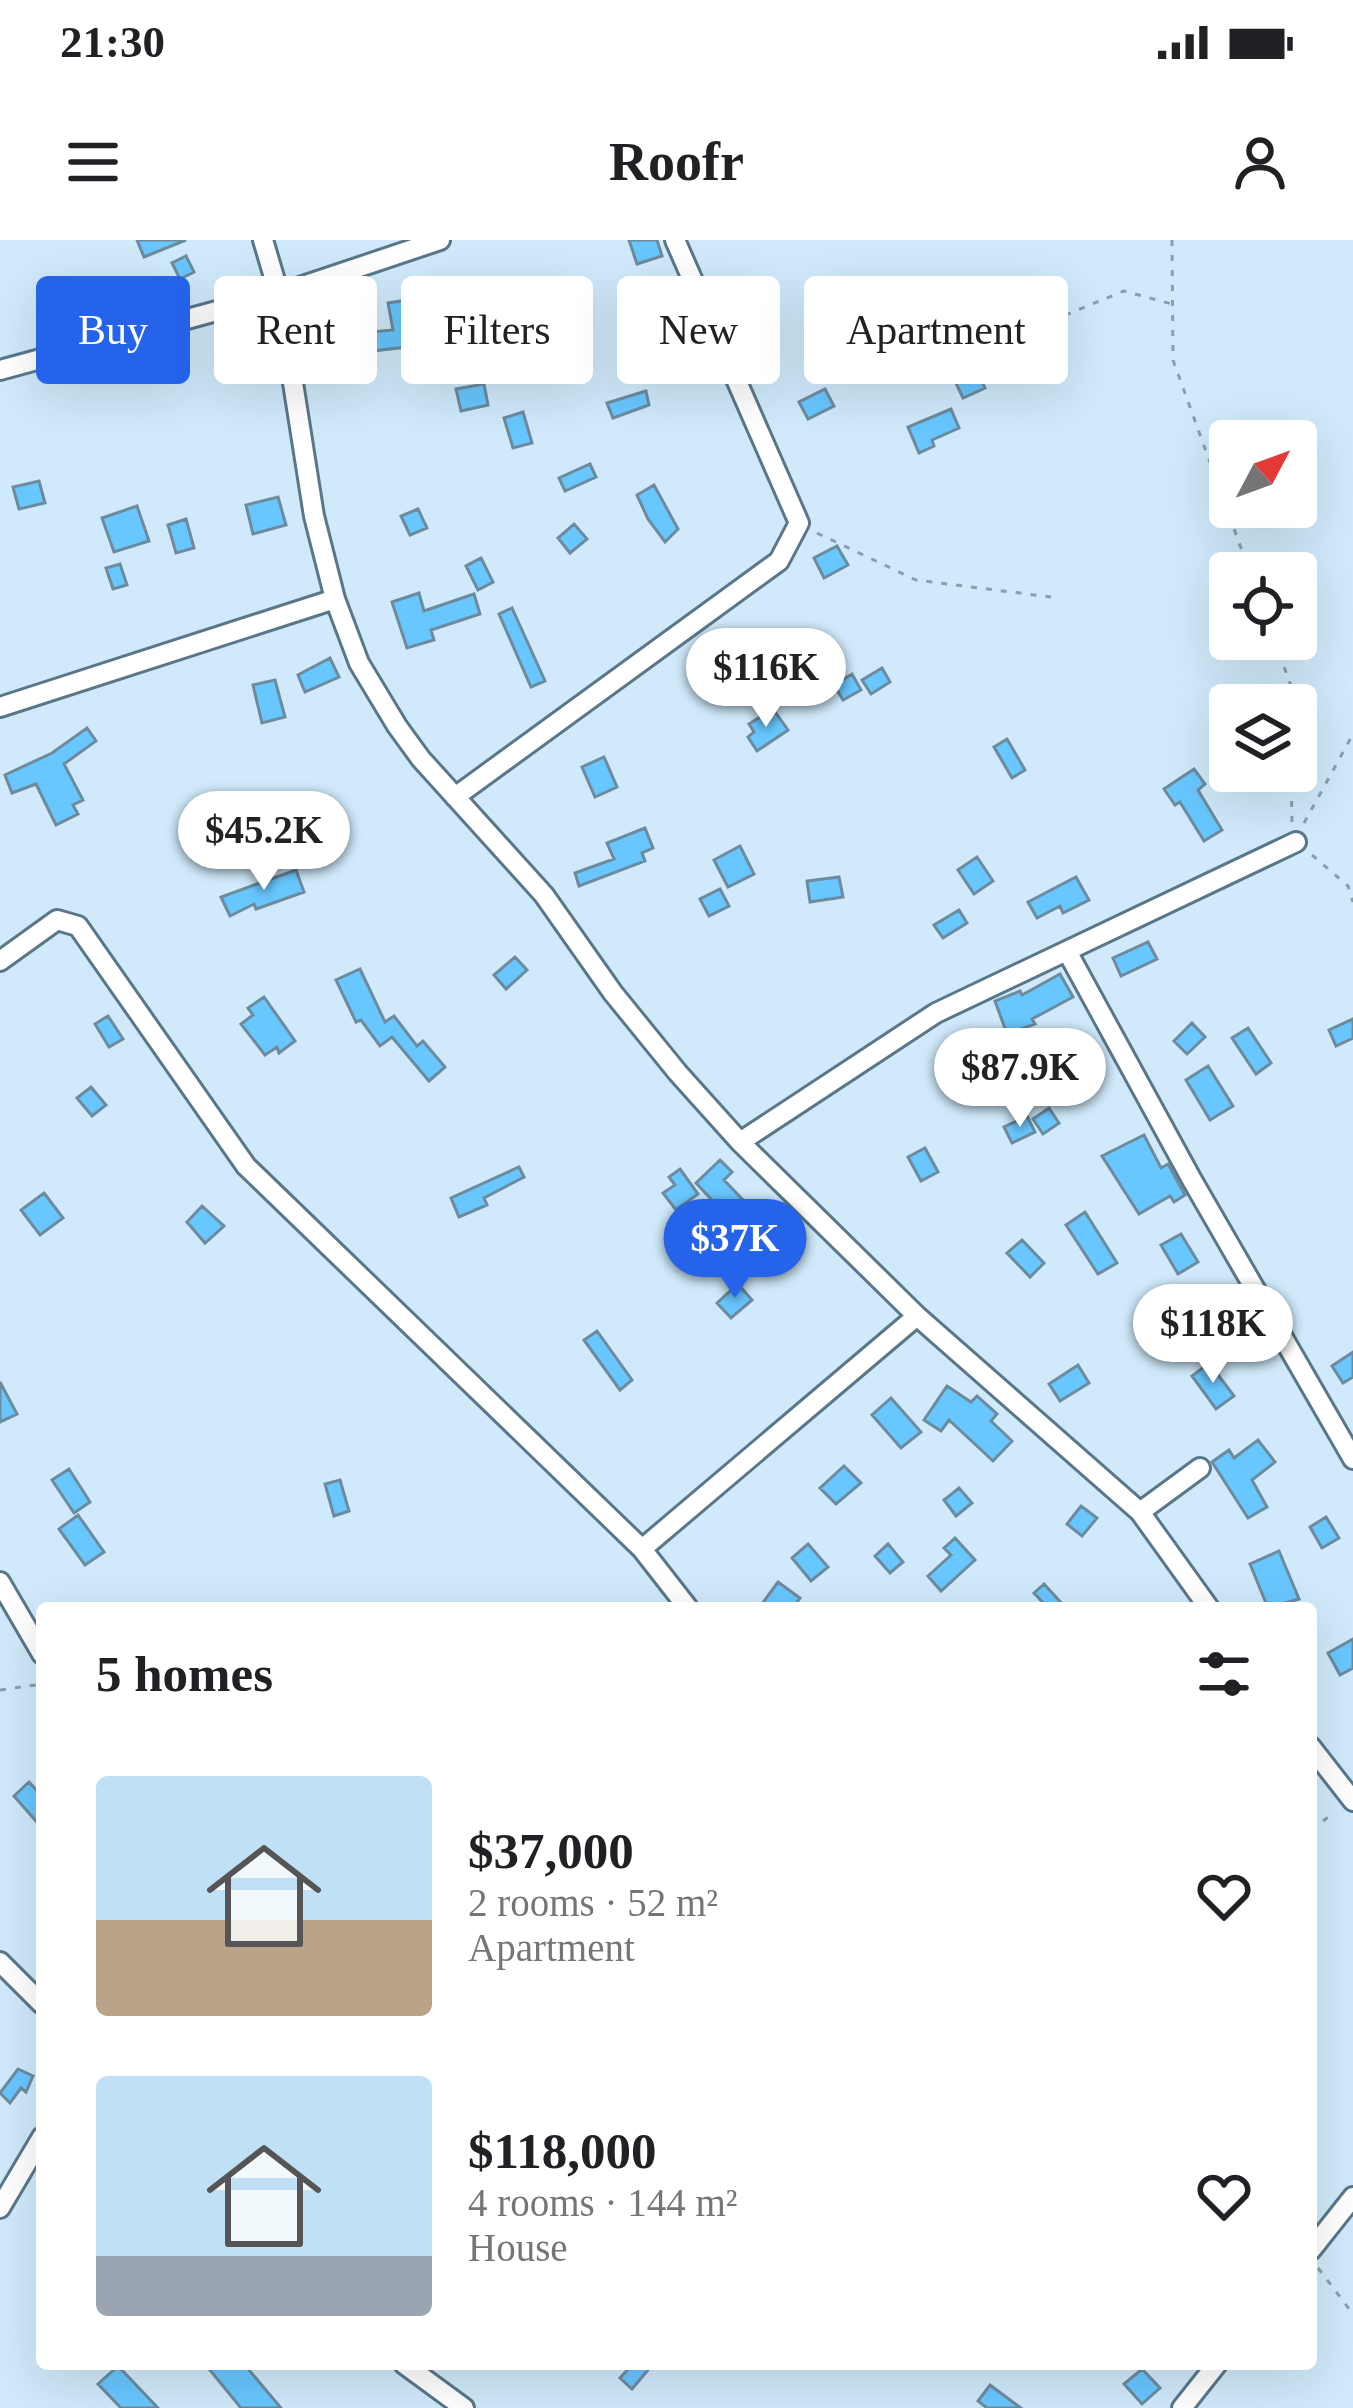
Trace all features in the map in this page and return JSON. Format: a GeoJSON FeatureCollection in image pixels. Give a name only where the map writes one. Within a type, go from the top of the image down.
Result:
{"type":"FeatureCollection","features":[{"type":"Feature","properties":{"kind":"street"},"geometry":{"type":"LineString","coordinates":[[263,240],[274,276]]}},
{"type":"Feature","properties":{"kind":"street"},"geometry":{"type":"LineString","coordinates":[[333,276],[440,240]]}},
{"type":"Feature","properties":{"kind":"street"},"geometry":{"type":"LineString","coordinates":[[455,797],[779,561],[800,523],[675,240]]}},
{"type":"Feature","properties":{"kind":"street"},"geometry":{"type":"LineString","coordinates":[[0,370],[214,312]]}},
{"type":"Feature","properties":{"kind":"street"},"geometry":{"type":"LineString","coordinates":[[293,384],[314,516],[334,599],[378,698],[421,759],[544,895],[613,993],[740,1142],[917,1316],[1140,1512],[1205,1602]]}},
{"type":"Feature","properties":{"kind":"street"},"geometry":{"type":"LineString","coordinates":[[0,707],[334,599]]}},
{"type":"Feature","properties":{"kind":"street"},"geometry":{"type":"LineString","coordinates":[[740,1142],[936,1013],[1297,842]]}},
{"type":"Feature","properties":{"kind":"street"},"geometry":{"type":"LineString","coordinates":[[0,961],[58,920],[78,926],[246,1166],[642,1549],[683,1602]]}},
{"type":"Feature","properties":{"kind":"street"},"geometry":{"type":"LineString","coordinates":[[1068,953],[1353,1460]]}},
{"type":"Feature","properties":{"kind":"street"},"geometry":{"type":"LineString","coordinates":[[642,1549],[917,1316]]}},
{"type":"Feature","properties":{"kind":"street"},"geometry":{"type":"LineString","coordinates":[[1140,1512],[1200,1468]]}},
{"type":"Feature","properties":{"kind":"street"},"geometry":{"type":"LineString","coordinates":[[0,1582],[36,1644]]}},
{"type":"Feature","properties":{"kind":"street"},"geometry":{"type":"LineString","coordinates":[[1317,1755],[1352,1801]]}},
{"type":"Feature","properties":{"kind":"street"},"geometry":{"type":"LineString","coordinates":[[0,1962],[36,1998]]}},
{"type":"Feature","properties":{"kind":"street"},"geometry":{"type":"LineString","coordinates":[[0,2207],[36,2148]]}},
{"type":"Feature","properties":{"kind":"street"},"geometry":{"type":"LineString","coordinates":[[1317,2246],[1353,2197]]}},
{"type":"Feature","properties":{"kind":"street"},"geometry":{"type":"LineString","coordinates":[[412,2370],[464,2408]]}},
{"type":"Feature","properties":{"kind":"street"},"geometry":{"type":"LineString","coordinates":[[1182,2408],[1212,2370]]}},
{"type":"Feature","properties":{"kind":"path"},"geometry":{"type":"LineString","coordinates":[[1172,240],[1173,360],[1242,552]]}},
{"type":"Feature","properties":{"kind":"path"},"geometry":{"type":"LineString","coordinates":[[1068,314],[1124,291],[1174,305]]}},
{"type":"Feature","properties":{"kind":"path"},"geometry":{"type":"LineString","coordinates":[[800,523],[916,580],[1051,597]]}},
{"type":"Feature","properties":{"kind":"path"},"geometry":{"type":"LineString","coordinates":[[1297,842],[1314,801],[1353,734]]}},
{"type":"Feature","properties":{"kind":"path"},"geometry":{"type":"LineString","coordinates":[[1291,792],[1290,816],[1297,842],[1348,886],[1353,902]]}},
{"type":"Feature","properties":{"kind":"path"},"geometry":{"type":"LineString","coordinates":[[0,1690],[36,1685]]}},
{"type":"Feature","properties":{"kind":"path"},"geometry":{"type":"LineString","coordinates":[[1317,1826],[1352,1801]]}},
{"type":"Feature","properties":{"kind":"path"},"geometry":{"type":"LineString","coordinates":[[1317,2263],[1353,2314]]}},
{"type":"Feature","properties":{"kind":"building"},"geometry":{"type":"Polygon","coordinates":[[[137,240],[186,240],[144,257],[137,240]]]}},
{"type":"Feature","properties":{"kind":"building"},"geometry":{"type":"Polygon","coordinates":[[[629,240],[657,240],[662,256],[637,264],[629,240]]]}},
{"type":"Feature","properties":{"kind":"building"},"geometry":{"type":"Polygon","coordinates":[[[186,256],[194,272],[178,276],[172,263],[186,256]]]}},
{"type":"Feature","properties":{"kind":"building"},"geometry":{"type":"Polygon","coordinates":[[[401,301],[401,348],[377,350],[377,331],[393,330],[388,303],[401,301]]]}},
{"type":"Feature","properties":{"kind":"building"},"geometry":{"type":"Polygon","coordinates":[[[484,384],[488,405],[461,411],[456,389],[484,384]]]}},
{"type":"Feature","properties":{"kind":"building"},"geometry":{"type":"Polygon","coordinates":[[[956,384],[983,384],[985,388],[963,398],[956,384]]]}},
{"type":"Feature","properties":{"kind":"building"},"geometry":{"type":"Polygon","coordinates":[[[825,389],[834,406],[808,419],[799,402],[825,389]]]}},
{"type":"Feature","properties":{"kind":"building"},"geometry":{"type":"Polygon","coordinates":[[[646,391],[649,405],[613,418],[607,403],[646,391]]]}},
{"type":"Feature","properties":{"kind":"building"},"geometry":{"type":"Polygon","coordinates":[[[951,409],[959,428],[932,440],[934,446],[919,453],[908,427],[951,409]]]}},
{"type":"Feature","properties":{"kind":"building"},"geometry":{"type":"Polygon","coordinates":[[[523,412],[532,443],[513,448],[504,418],[523,412]]]}},
{"type":"Feature","properties":{"kind":"building"},"geometry":{"type":"Polygon","coordinates":[[[590,464],[596,477],[565,491],[559,478],[590,464]]]}},
{"type":"Feature","properties":{"kind":"building"},"geometry":{"type":"Polygon","coordinates":[[[39,481],[45,503],[19,509],[13,487],[39,481]]]}},
{"type":"Feature","properties":{"kind":"building"},"geometry":{"type":"Polygon","coordinates":[[[654,485],[678,529],[665,542],[637,495],[654,485]]]}},
{"type":"Feature","properties":{"kind":"building"},"geometry":{"type":"Polygon","coordinates":[[[278,497],[286,525],[253,534],[246,505],[278,497]]]}},
{"type":"Feature","properties":{"kind":"building"},"geometry":{"type":"Polygon","coordinates":[[[137,506],[149,541],[114,552],[102,518],[137,506]]]}},
{"type":"Feature","properties":{"kind":"building"},"geometry":{"type":"Polygon","coordinates":[[[418,509],[427,528],[410,535],[401,516],[418,509]]]}},
{"type":"Feature","properties":{"kind":"building"},"geometry":{"type":"Polygon","coordinates":[[[186,519],[194,548],[176,553],[168,525],[186,519]]]}},
{"type":"Feature","properties":{"kind":"building"},"geometry":{"type":"Polygon","coordinates":[[[574,524],[587,539],[570,553],[558,538],[574,524]]]}},
{"type":"Feature","properties":{"kind":"building"},"geometry":{"type":"Polygon","coordinates":[[[837,546],[848,565],[824,578],[814,558],[837,546]]]}},
{"type":"Feature","properties":{"kind":"building"},"geometry":{"type":"Polygon","coordinates":[[[481,558],[493,582],[478,590],[466,566],[481,558]]]}},
{"type":"Feature","properties":{"kind":"building"},"geometry":{"type":"Polygon","coordinates":[[[120,564],[127,585],[113,589],[106,568],[120,564]]]}},
{"type":"Feature","properties":{"kind":"building"},"geometry":{"type":"Polygon","coordinates":[[[419,593],[424,611],[474,594],[480,614],[431,630],[434,640],[407,648],[392,602],[419,593]]]}},
{"type":"Feature","properties":{"kind":"building"},"geometry":{"type":"Polygon","coordinates":[[[512,608],[545,681],[531,687],[499,614],[512,608]]]}},
{"type":"Feature","properties":{"kind":"building"},"geometry":{"type":"Polygon","coordinates":[[[330,658],[339,677],[305,692],[298,675],[330,658]]]}},
{"type":"Feature","properties":{"kind":"building"},"geometry":{"type":"Polygon","coordinates":[[[882,668],[890,682],[871,694],[862,680],[882,668]]]}},
{"type":"Feature","properties":{"kind":"building"},"geometry":{"type":"Polygon","coordinates":[[[852,674],[861,690],[843,700],[834,685],[852,674]]]}},
{"type":"Feature","properties":{"kind":"building"},"geometry":{"type":"Polygon","coordinates":[[[275,680],[285,717],[262,723],[253,685],[275,680]]]}},
{"type":"Feature","properties":{"kind":"building"},"geometry":{"type":"Polygon","coordinates":[[[773,709],[788,730],[757,751],[748,737],[754,732],[749,724],[773,709]]]}},
{"type":"Feature","properties":{"kind":"building"},"geometry":{"type":"Polygon","coordinates":[[[87,728],[96,741],[64,764],[83,800],[73,805],[78,814],[56,825],[36,784],[12,793],[5,775],[52,753],[87,728]]]}},
{"type":"Feature","properties":{"kind":"building"},"geometry":{"type":"Polygon","coordinates":[[[1007,739],[1025,770],[1012,778],[994,747],[1007,739]]]}},
{"type":"Feature","properties":{"kind":"building"},"geometry":{"type":"Polygon","coordinates":[[[604,757],[617,787],[595,797],[582,767],[604,757]]]}},
{"type":"Feature","properties":{"kind":"building"},"geometry":{"type":"Polygon","coordinates":[[[1194,769],[1205,784],[1198,790],[1222,830],[1204,841],[1180,802],[1175,805],[1164,789],[1194,769]]]}},
{"type":"Feature","properties":{"kind":"building"},"geometry":{"type":"Polygon","coordinates":[[[317,799],[335,826],[300,849],[288,830],[309,816],[303,808],[317,799]]]}},
{"type":"Feature","properties":{"kind":"building"},"geometry":{"type":"Polygon","coordinates":[[[645,828],[653,848],[642,853],[645,861],[579,886],[575,873],[614,859],[607,843],[645,828]]]}},
{"type":"Feature","properties":{"kind":"building"},"geometry":{"type":"Polygon","coordinates":[[[740,846],[754,874],[728,887],[714,860],[740,846]]]}},
{"type":"Feature","properties":{"kind":"building"},"geometry":{"type":"Polygon","coordinates":[[[977,857],[993,881],[974,894],[958,870],[977,857]]]}},
{"type":"Feature","properties":{"kind":"building"},"geometry":{"type":"Polygon","coordinates":[[[296,870],[304,892],[256,909],[254,904],[230,916],[221,897],[296,870]]]}},
{"type":"Feature","properties":{"kind":"building"},"geometry":{"type":"Polygon","coordinates":[[[839,877],[843,897],[810,902],[807,881],[839,877]]]}},
{"type":"Feature","properties":{"kind":"building"},"geometry":{"type":"Polygon","coordinates":[[[1076,877],[1089,900],[1063,913],[1060,906],[1037,918],[1028,902],[1076,877]]]}},
{"type":"Feature","properties":{"kind":"building"},"geometry":{"type":"Polygon","coordinates":[[[720,889],[729,906],[709,916],[700,899],[720,889]]]}},
{"type":"Feature","properties":{"kind":"building"},"geometry":{"type":"Polygon","coordinates":[[[959,910],[967,923],[943,938],[934,925],[959,910]]]}},
{"type":"Feature","properties":{"kind":"building"},"geometry":{"type":"Polygon","coordinates":[[[1148,942],[1157,959],[1121,976],[1113,958],[1148,942]]]}},
{"type":"Feature","properties":{"kind":"building"},"geometry":{"type":"Polygon","coordinates":[[[515,957],[527,970],[506,989],[494,975],[515,957]]]}},
{"type":"Feature","properties":{"kind":"building"},"geometry":{"type":"Polygon","coordinates":[[[360,969],[385,1022],[394,1016],[417,1046],[423,1041],[445,1067],[429,1081],[392,1037],[380,1046],[361,1020],[356,1022],[336,980],[360,969]]]}},
{"type":"Feature","properties":{"kind":"building"},"geometry":{"type":"Polygon","coordinates":[[[1060,974],[1073,997],[1032,1019],[1035,1024],[1007,1034],[995,1001],[1020,991],[1022,995],[1060,974]]]}},
{"type":"Feature","properties":{"kind":"building"},"geometry":{"type":"Polygon","coordinates":[[[264,997],[295,1041],[279,1053],[277,1047],[265,1055],[241,1024],[253,1015],[248,1008],[264,997]]]}},
{"type":"Feature","properties":{"kind":"building"},"geometry":{"type":"Polygon","coordinates":[[[108,1016],[123,1039],[109,1047],[95,1024],[108,1016]]]}},
{"type":"Feature","properties":{"kind":"building"},"geometry":{"type":"Polygon","coordinates":[[[1353,1019],[1353,1038],[1336,1046],[1329,1030],[1353,1019]]]}},
{"type":"Feature","properties":{"kind":"building"},"geometry":{"type":"Polygon","coordinates":[[[1192,1023],[1205,1037],[1187,1054],[1174,1041],[1192,1023]]]}},
{"type":"Feature","properties":{"kind":"building"},"geometry":{"type":"Polygon","coordinates":[[[1248,1028],[1271,1063],[1256,1074],[1232,1038],[1248,1028]]]}},
{"type":"Feature","properties":{"kind":"building"},"geometry":{"type":"Polygon","coordinates":[[[1208,1066],[1233,1106],[1210,1120],[1186,1080],[1208,1066]]]}},
{"type":"Feature","properties":{"kind":"building"},"geometry":{"type":"Polygon","coordinates":[[[91,1087],[106,1105],[92,1116],[77,1098],[91,1087]]]}},
{"type":"Feature","properties":{"kind":"building"},"geometry":{"type":"Polygon","coordinates":[[[1049,1108],[1059,1123],[1043,1134],[1033,1119],[1049,1108]]]}},
{"type":"Feature","properties":{"kind":"building"},"geometry":{"type":"Polygon","coordinates":[[[1027,1116],[1035,1132],[1012,1143],[1004,1127],[1027,1116]]]}},
{"type":"Feature","properties":{"kind":"building"},"geometry":{"type":"Polygon","coordinates":[[[1144,1135],[1161,1168],[1168,1164],[1185,1195],[1174,1202],[1170,1196],[1139,1214],[1102,1156],[1144,1135]]]}},
{"type":"Feature","properties":{"kind":"building"},"geometry":{"type":"Polygon","coordinates":[[[925,1148],[938,1172],[921,1181],[908,1157],[925,1148]]]}},
{"type":"Feature","properties":{"kind":"building"},"geometry":{"type":"Polygon","coordinates":[[[720,1160],[732,1172],[724,1180],[744,1201],[728,1217],[696,1183],[720,1160]]]}},
{"type":"Feature","properties":{"kind":"building"},"geometry":{"type":"Polygon","coordinates":[[[519,1167],[524,1177],[484,1198],[487,1205],[459,1217],[451,1198],[519,1167]]]}},
{"type":"Feature","properties":{"kind":"building"},"geometry":{"type":"Polygon","coordinates":[[[680,1169],[698,1194],[676,1210],[663,1193],[675,1185],[669,1177],[680,1169]]]}},
{"type":"Feature","properties":{"kind":"building"},"geometry":{"type":"Polygon","coordinates":[[[44,1193],[63,1218],[40,1235],[21,1210],[44,1193]]]}},
{"type":"Feature","properties":{"kind":"building"},"geometry":{"type":"Polygon","coordinates":[[[202,1206],[224,1226],[205,1243],[187,1222],[202,1206]]]}},
{"type":"Feature","properties":{"kind":"building"},"geometry":{"type":"Polygon","coordinates":[[[1085,1212],[1117,1263],[1098,1274],[1066,1225],[1085,1212]]]}},
{"type":"Feature","properties":{"kind":"building"},"geometry":{"type":"Polygon","coordinates":[[[1181,1234],[1198,1262],[1178,1274],[1161,1245],[1181,1234]]]}},
{"type":"Feature","properties":{"kind":"building"},"geometry":{"type":"Polygon","coordinates":[[[1022,1240],[1044,1263],[1030,1277],[1007,1253],[1022,1240]]]}},
{"type":"Feature","properties":{"kind":"building"},"geometry":{"type":"Polygon","coordinates":[[[738,1284],[752,1300],[731,1318],[717,1303],[738,1284]]]}},
{"type":"Feature","properties":{"kind":"building"},"geometry":{"type":"Polygon","coordinates":[[[597,1331],[632,1380],[620,1390],[584,1340],[597,1331]]]}},
{"type":"Feature","properties":{"kind":"building"},"geometry":{"type":"Polygon","coordinates":[[[1353,1352],[1353,1377],[1343,1383],[1332,1366],[1353,1352]]]}},
{"type":"Feature","properties":{"kind":"building"},"geometry":{"type":"Polygon","coordinates":[[[1209,1363],[1234,1396],[1216,1409],[1192,1376],[1209,1363]]]}},
{"type":"Feature","properties":{"kind":"building"},"geometry":{"type":"Polygon","coordinates":[[[1078,1365],[1089,1383],[1060,1401],[1049,1384],[1078,1365]]]}},
{"type":"Feature","properties":{"kind":"building"},"geometry":{"type":"Polygon","coordinates":[[[0,1382],[17,1414],[0,1422],[0,1382]]]}},
{"type":"Feature","properties":{"kind":"building"},"geometry":{"type":"Polygon","coordinates":[[[947,1386],[971,1402],[977,1396],[997,1414],[991,1421],[1012,1441],[993,1461],[949,1420],[941,1431],[924,1420],[947,1386]]]}},
{"type":"Feature","properties":{"kind":"building"},"geometry":{"type":"Polygon","coordinates":[[[891,1398],[921,1432],[901,1448],[872,1415],[891,1398]]]}},
{"type":"Feature","properties":{"kind":"building"},"geometry":{"type":"Polygon","coordinates":[[[1258,1440],[1275,1462],[1252,1480],[1267,1507],[1248,1518],[1212,1462],[1229,1450],[1234,1458],[1258,1440]]]}},
{"type":"Feature","properties":{"kind":"building"},"geometry":{"type":"Polygon","coordinates":[[[844,1466],[861,1483],[836,1504],[820,1488],[844,1466]]]}},
{"type":"Feature","properties":{"kind":"building"},"geometry":{"type":"Polygon","coordinates":[[[69,1469],[90,1502],[74,1513],[52,1480],[69,1469]]]}},
{"type":"Feature","properties":{"kind":"building"},"geometry":{"type":"Polygon","coordinates":[[[340,1480],[349,1511],[334,1516],[325,1484],[340,1480]]]}},
{"type":"Feature","properties":{"kind":"building"},"geometry":{"type":"Polygon","coordinates":[[[959,1488],[972,1503],[956,1516],[944,1500],[959,1488]]]}},
{"type":"Feature","properties":{"kind":"building"},"geometry":{"type":"Polygon","coordinates":[[[1081,1506],[1097,1518],[1082,1536],[1067,1524],[1081,1506]]]}},
{"type":"Feature","properties":{"kind":"building"},"geometry":{"type":"Polygon","coordinates":[[[78,1515],[104,1552],[85,1565],[59,1529],[78,1515]]]}},
{"type":"Feature","properties":{"kind":"building"},"geometry":{"type":"Polygon","coordinates":[[[1326,1517],[1339,1538],[1322,1548],[1310,1527],[1326,1517]]]}},
{"type":"Feature","properties":{"kind":"building"},"geometry":{"type":"Polygon","coordinates":[[[955,1538],[975,1560],[941,1591],[928,1576],[951,1555],[944,1548],[955,1538]]]}},
{"type":"Feature","properties":{"kind":"building"},"geometry":{"type":"Polygon","coordinates":[[[808,1544],[828,1567],[811,1581],[792,1558],[808,1544]]]}},
{"type":"Feature","properties":{"kind":"building"},"geometry":{"type":"Polygon","coordinates":[[[888,1544],[903,1562],[890,1573],[875,1556],[888,1544]]]}},
{"type":"Feature","properties":{"kind":"building"},"geometry":{"type":"Polygon","coordinates":[[[1279,1551],[1299,1599],[1266,1602],[1250,1564],[1279,1551]]]}},
{"type":"Feature","properties":{"kind":"building"},"geometry":{"type":"Polygon","coordinates":[[[778,1582],[800,1598],[797,1602],[763,1602],[778,1582]]]}},
{"type":"Feature","properties":{"kind":"building"},"geometry":{"type":"Polygon","coordinates":[[[1044,1584],[1060,1602],[1042,1602],[1034,1593],[1044,1584]]]}},
{"type":"Feature","properties":{"kind":"building"},"geometry":{"type":"Polygon","coordinates":[[[1353,1639],[1353,1668],[1340,1675],[1328,1653],[1353,1639]]]}},
{"type":"Feature","properties":{"kind":"building"},"geometry":{"type":"Polygon","coordinates":[[[29,1782],[36,1790],[36,1821],[14,1796],[29,1782]]]}},
{"type":"Feature","properties":{"kind":"building"},"geometry":{"type":"Polygon","coordinates":[[[18,2069],[33,2076],[26,2092],[21,2088],[10,2103],[0,2093],[18,2069]]]}},
{"type":"Feature","properties":{"kind":"building"},"geometry":{"type":"Polygon","coordinates":[[[114,2370],[122,2370],[158,2408],[121,2408],[98,2384],[114,2370]]]}},
{"type":"Feature","properties":{"kind":"building"},"geometry":{"type":"Polygon","coordinates":[[[210,2370],[249,2370],[281,2408],[241,2408],[210,2370]]]}},
{"type":"Feature","properties":{"kind":"building"},"geometry":{"type":"Polygon","coordinates":[[[627,2370],[648,2370],[632,2389],[620,2378],[627,2370]]]}},
{"type":"Feature","properties":{"kind":"building"},"geometry":{"type":"Polygon","coordinates":[[[1143,2370],[1160,2388],[1142,2404],[1124,2384],[1143,2370]]]}},
{"type":"Feature","properties":{"kind":"building"},"geometry":{"type":"Polygon","coordinates":[[[990,2385],[1021,2408],[987,2408],[978,2401],[990,2385]]]}}]}
